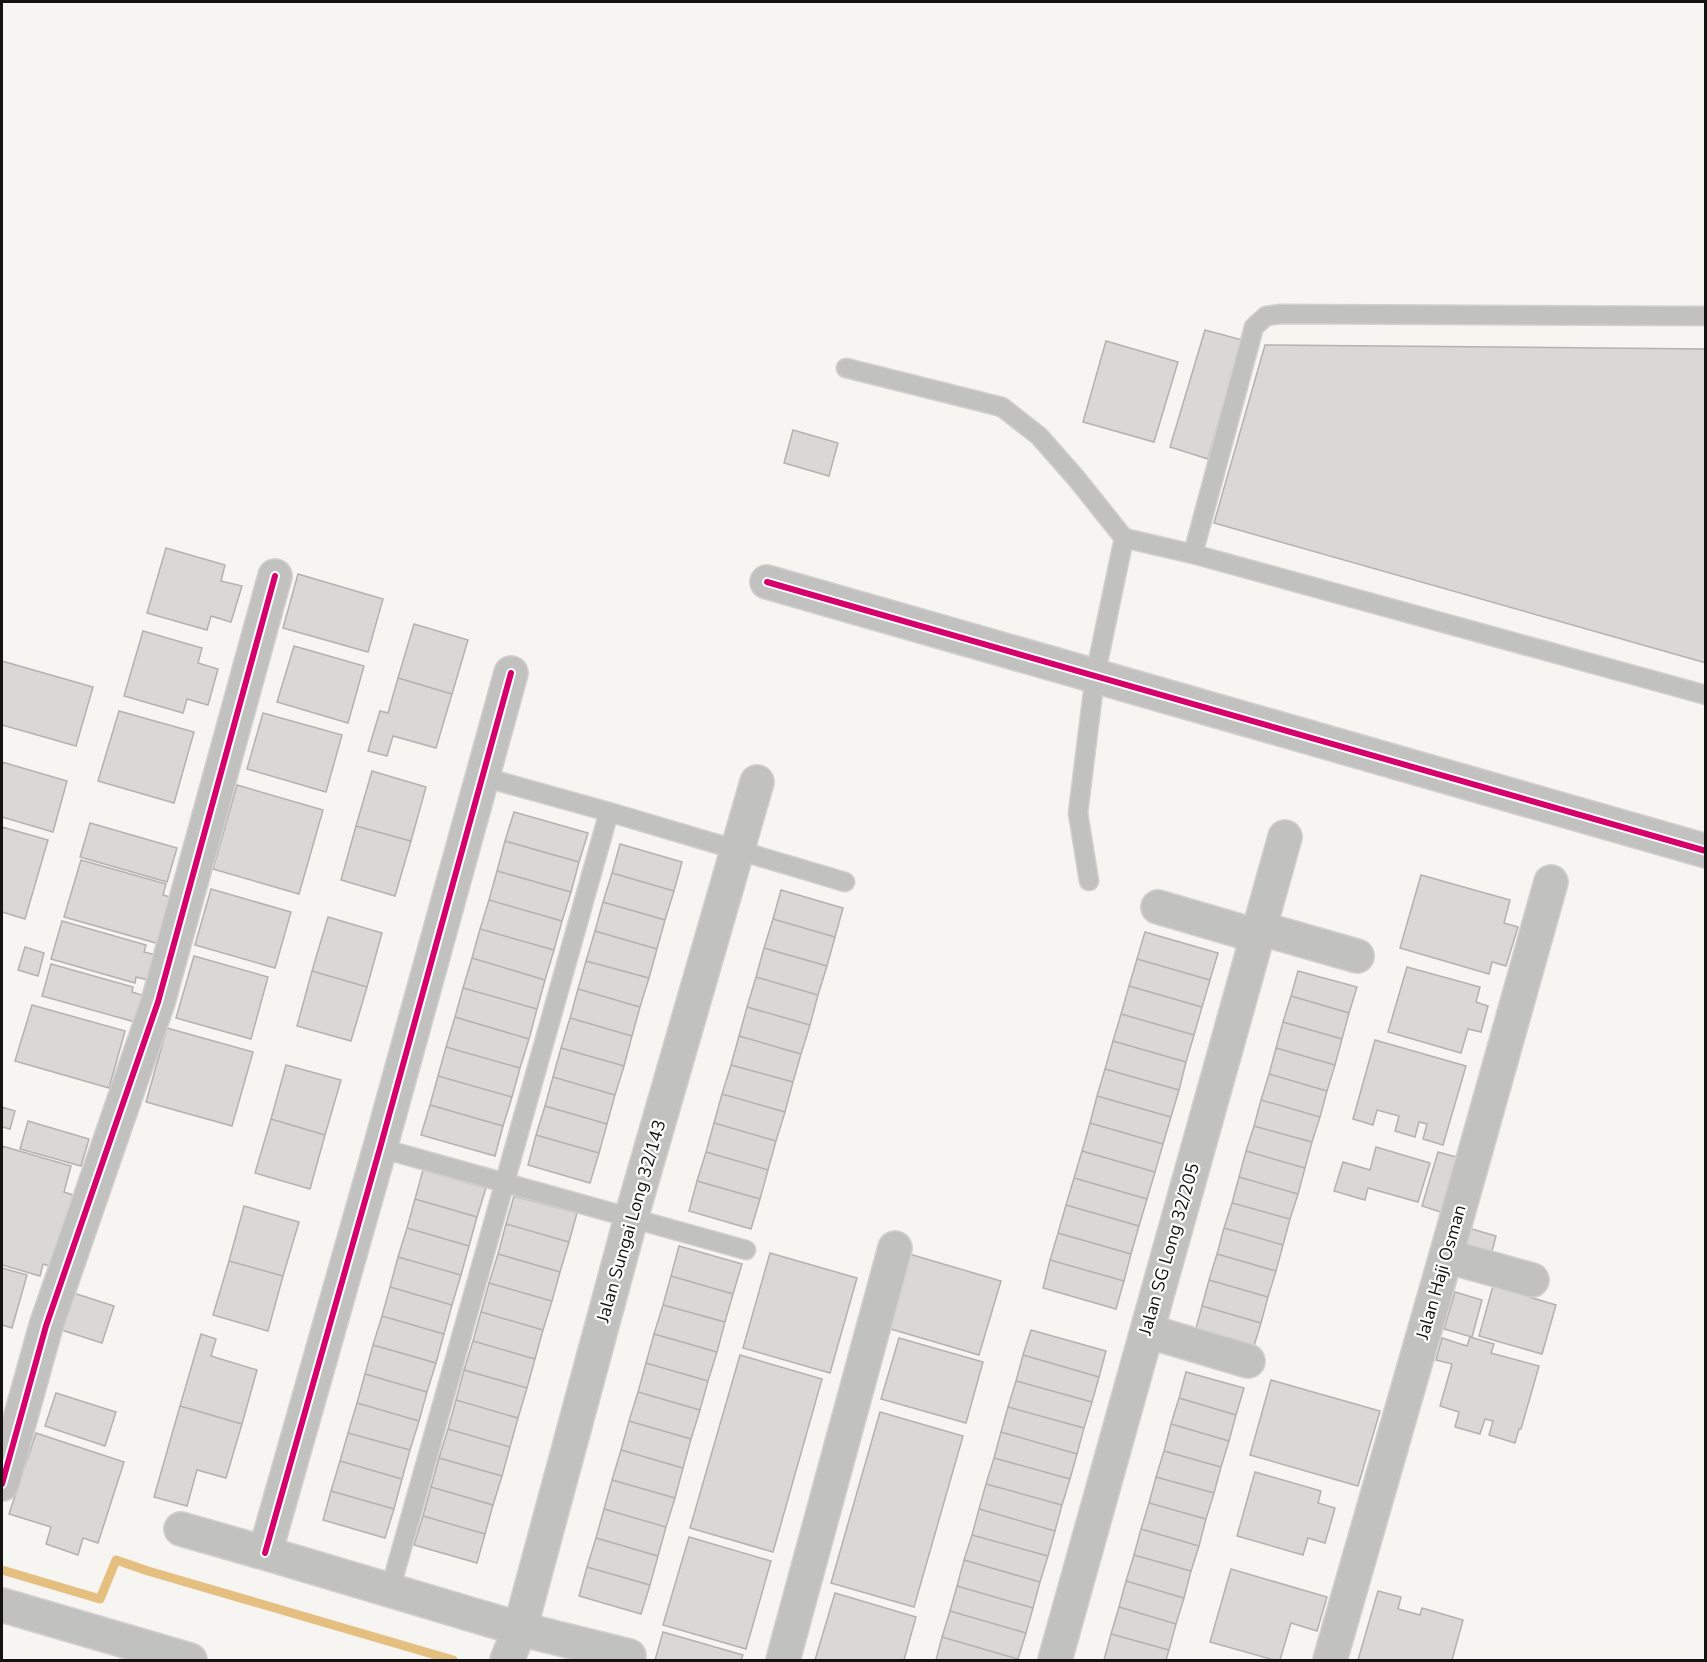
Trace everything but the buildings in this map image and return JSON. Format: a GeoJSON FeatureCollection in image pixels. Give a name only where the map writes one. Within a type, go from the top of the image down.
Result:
{"type":"FeatureCollection","features":[{"type":"Feature","properties":{"kind":"street"},"geometry":{"type":"LineString","coordinates":[[2,1484],[46,1326],[158,1002],[275,576]]}},
{"type":"Feature","properties":{"kind":"street"},"geometry":{"type":"LineString","coordinates":[[767,582],[1706,851]]}},
{"type":"Feature","properties":{"kind":"street"},"geometry":{"type":"LineString","coordinates":[[265,1552],[512,673]]}},
{"type":"Feature","properties":{"kind":"street","name":"Jalan Sungai Long 32/143"},"geometry":{"type":"LineString","coordinates":[[507,1660],[520,1629],[631,1218],[757,782]]}},
{"type":"Feature","properties":{"kind":"street","name":"Jalan SG Long 32/205"},"geometry":{"type":"LineString","coordinates":[[1054,1660],[1285,837]]}},
{"type":"Feature","properties":{"kind":"street","name":"Jalan Haji Osman"},"geometry":{"type":"LineString","coordinates":[[1330,1660],[1551,882]]}},
{"type":"Feature","properties":{"kind":"street"},"geometry":{"type":"LineString","coordinates":[[1158,907],[1357,956]]}},
{"type":"Feature","properties":{"kind":"street"},"geometry":{"type":"LineString","coordinates":[[783,1660],[895,1248]]}},
{"type":"Feature","properties":{"kind":"street"},"geometry":{"type":"LineString","coordinates":[[1446,1256],[1532,1280]]}},
{"type":"Feature","properties":{"kind":"street"},"geometry":{"type":"LineString","coordinates":[[1146,1331],[1248,1361]]}},
{"type":"Feature","properties":{"kind":"street"},"geometry":{"type":"LineString","coordinates":[[181,1529],[520,1629],[629,1656]]}},
{"type":"Feature","properties":{"kind":"street"},"geometry":{"type":"LineString","coordinates":[[2,1605],[190,1660]]}},
{"type":"Feature","properties":{"kind":"lane"},"geometry":{"type":"LineString","coordinates":[[1193,554],[1254,327],[1266,316],[1305,314],[1706,316]]}},
{"type":"Feature","properties":{"kind":"lane"},"geometry":{"type":"LineString","coordinates":[[846,368],[1002,407],[1039,436],[1124,538],[1193,554],[1706,695]]}},
{"type":"Feature","properties":{"kind":"lane"},"geometry":{"type":"LineString","coordinates":[[1089,881],[1078,813],[1095,676],[1124,538]]}},
{"type":"Feature","properties":{"kind":"lane"},"geometry":{"type":"LineString","coordinates":[[483,777],[845,882]]}},
{"type":"Feature","properties":{"kind":"lane"},"geometry":{"type":"LineString","coordinates":[[390,1590],[609,812]]}},
{"type":"Feature","properties":{"kind":"lane"},"geometry":{"type":"LineString","coordinates":[[380,1148],[746,1250]]}},
{"type":"Feature","properties":{"kind":"waterway"},"geometry":{"type":"LineString","coordinates":[[2,1570],[100,1599],[116,1560],[453,1660]]}},
{"type":"Feature","properties":{"kind":"cycle path"},"geometry":{"type":"LineString","coordinates":[[2,1484],[46,1326],[158,1002],[275,576]]}},
{"type":"Feature","properties":{"kind":"cycle path"},"geometry":{"type":"LineString","coordinates":[[767,582],[1706,851]]}},
{"type":"Feature","properties":{"kind":"cycle path"},"geometry":{"type":"LineString","coordinates":[[265,1553],[511,673]]}}]}
